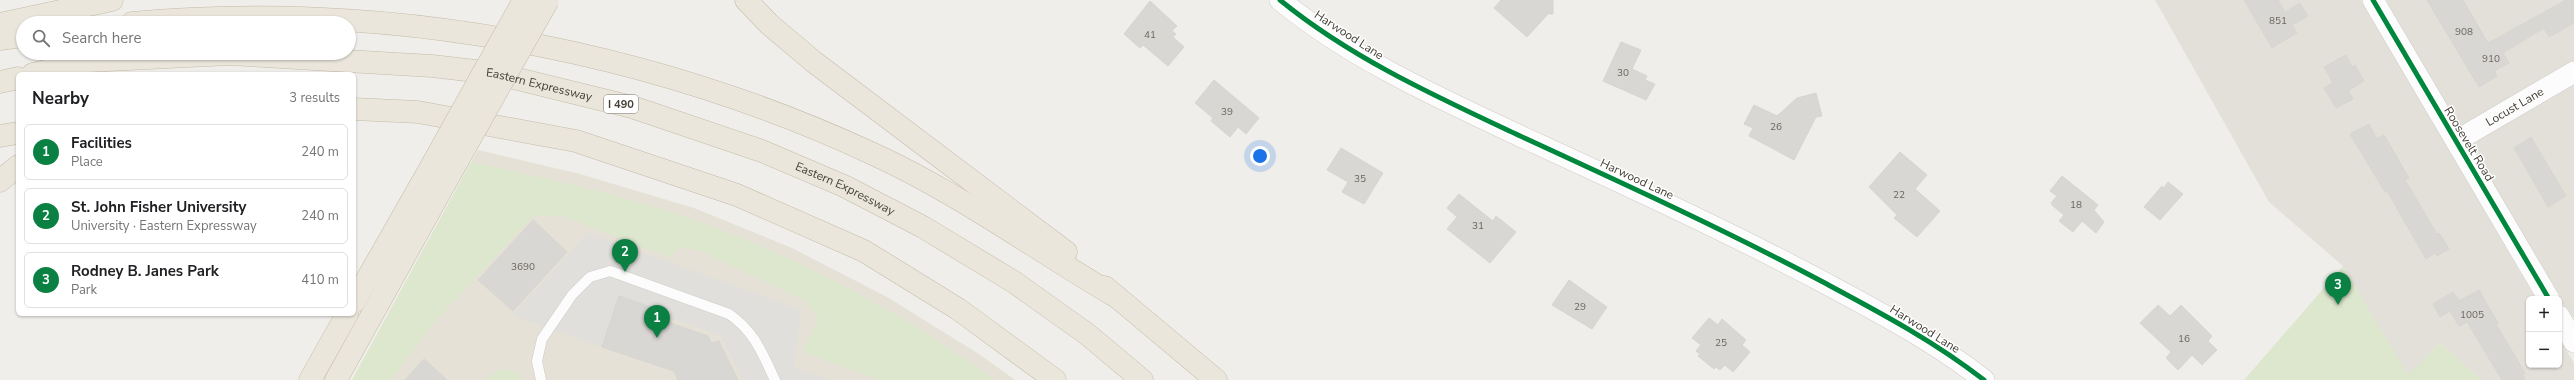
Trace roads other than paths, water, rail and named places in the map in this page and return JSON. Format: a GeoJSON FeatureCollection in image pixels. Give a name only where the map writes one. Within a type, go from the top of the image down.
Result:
{"type":"FeatureCollection","features":[{"type":"Feature","properties":{"kind":"highway"},"geometry":{"type":"LineString","coordinates":[[37,16],[112,0]]}},
{"type":"Feature","properties":{"kind":"highway"},"geometry":{"type":"LineString","coordinates":[[336,380],[524,0]]}},
{"type":"Feature","properties":{"kind":"highway"},"geometry":{"type":"LineString","coordinates":[[356,299],[433,183],[548,0]]}},
{"type":"Feature","properties":{"kind":"highway"},"geometry":{"type":"LineString","coordinates":[[746,0],[769,24],[814,62],[1079,261],[1115,296],[1216,380]]}},
{"type":"Feature","properties":{"kind":"highway"},"geometry":{"type":"LineString","coordinates":[[187,16],[319,16]]}},
{"type":"Feature","properties":{"kind":"highway"},"geometry":{"type":"LineString","coordinates":[[356,19],[433,25],[547,44],[643,68],[749,102],[872,153],[982,212],[1115,296]]}},
{"type":"Feature","properties":{"kind":"highway"},"geometry":{"type":"LineString","coordinates":[[0,24],[16,21]]}},
{"type":"Feature","properties":{"kind":"highway"},"geometry":{"type":"LineString","coordinates":[[0,39],[16,37]]}},
{"type":"Feature","properties":{"kind":"highway","name":"Eastern Expressway"},"geometry":{"type":"LineString","coordinates":[[41,72],[88,61],[114,60]]}},
{"type":"Feature","properties":{"kind":"highway","name":"Eastern Expressway"},"geometry":{"type":"LineString","coordinates":[[330,60],[432,66],[493,73],[632,107],[762,151],[844,186],[923,227],[1014,282],[1087,334],[1142,380]]}},
{"type":"Feature","properties":{"kind":"highway"},"geometry":{"type":"LineString","coordinates":[[0,82],[16,78]]}},
{"type":"Feature","properties":{"kind":"highway"},"geometry":{"type":"LineString","coordinates":[[356,109],[418,112],[576,141],[737,195],[864,251],[958,309],[1055,380]]}},
{"type":"Feature","properties":{"kind":"highway"},"geometry":{"type":"LineString","coordinates":[[0,136],[16,133]]}},
{"type":"Feature","properties":{"kind":"highway"},"geometry":{"type":"LineString","coordinates":[[0,182],[16,168]]}},
{"type":"Feature","properties":{"kind":"highway"},"geometry":{"type":"LineString","coordinates":[[310,380],[346,316]]}},
{"type":"Feature","properties":{"kind":"street","name":"Harwood Lane"},"geometry":{"type":"LineString","coordinates":[[1280,0],[1329,36],[1380,67],[1446,101],[1761,249],[1892,319],[1940,348],[1984,380]]}},
{"type":"Feature","properties":{"kind":"street","name":"Roosevelt Road"},"geometry":{"type":"LineString","coordinates":[[2373,0],[2547,296]]}},
{"type":"Feature","properties":{"kind":"street","name":"Locust Lane"},"geometry":{"type":"LineString","coordinates":[[2456,141],[2574,72]]}},
{"type":"Feature","properties":{"kind":"street"},"geometry":{"type":"LineString","coordinates":[[2562,321],[2574,342]]}},
{"type":"Feature","properties":{"kind":"lane"},"geometry":{"type":"LineString","coordinates":[[541,380],[538,361],[542,339],[572,295],[590,277],[610,271],[729,314],[744,325],[756,340],[775,380]]}},
{"type":"Feature","properties":{"kind":"place","name":"St. John Fisher University"},"geometry":{"type":"Point","coordinates":[625,272]}},
{"type":"Feature","properties":{"kind":"place","name":"Rodney B. Janes Park"},"geometry":{"type":"Point","coordinates":[2338,305]}},
{"type":"Feature","properties":{"kind":"place","name":"Facilities"},"geometry":{"type":"Point","coordinates":[657,338]}}]}
